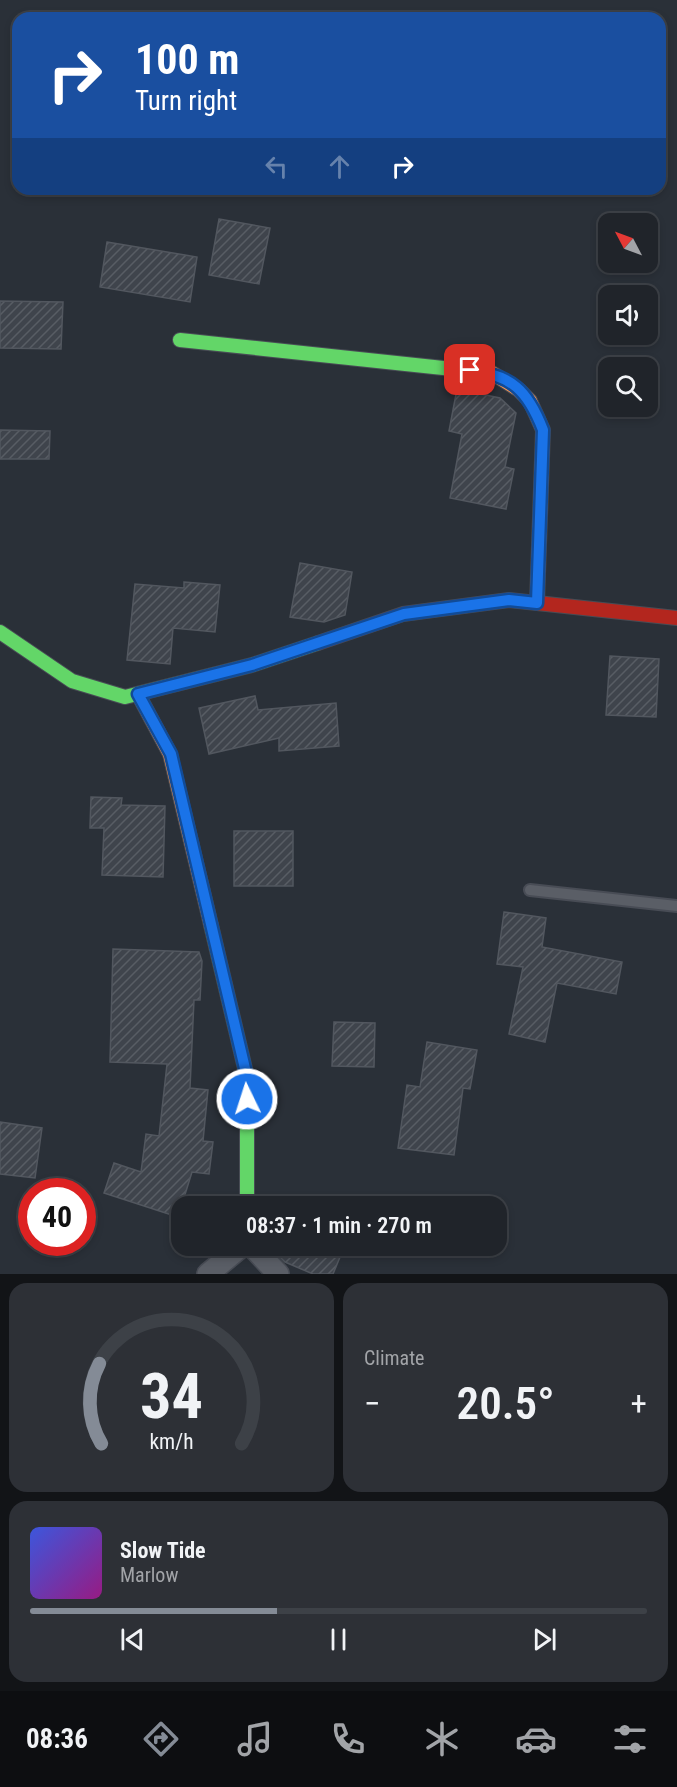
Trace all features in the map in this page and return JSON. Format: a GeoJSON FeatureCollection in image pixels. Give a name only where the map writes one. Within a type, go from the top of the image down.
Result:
{"type":"FeatureCollection","features":[{"type":"Feature","properties":{"kind":"street"},"geometry":{"type":"LineString","coordinates":[[180,340],[492,373],[518,387],[533,404],[543,430],[537,603]]}},
{"type":"Feature","properties":{"kind":"street"},"geometry":{"type":"LineString","coordinates":[[1,634],[72,681],[125,697],[252,665],[404,614],[509,600],[677,618]]}},
{"type":"Feature","properties":{"kind":"street"},"geometry":{"type":"LineString","coordinates":[[138,694],[171,754],[247,1077],[248,1196]]}},
{"type":"Feature","properties":{"kind":"street"},"geometry":{"type":"LineString","coordinates":[[208,1274],[230,1256]]}},
{"type":"Feature","properties":{"kind":"street"},"geometry":{"type":"LineString","coordinates":[[261,1256],[278,1274]]}},
{"type":"Feature","properties":{"kind":"lane"},"geometry":{"type":"LineString","coordinates":[[530,890],[677,906]]}},
{"type":"Feature","properties":{"kind":"building"},"geometry":{"type":"Polygon","coordinates":[[[219,219],[270,228],[259,284],[209,275],[219,219]]]}},
{"type":"Feature","properties":{"kind":"building"},"geometry":{"type":"Polygon","coordinates":[[[107,242],[197,257],[190,302],[100,287],[107,242]]]}},
{"type":"Feature","properties":{"kind":"building"},"geometry":{"type":"Polygon","coordinates":[[[0,301],[63,302],[61,349],[0,348],[0,301]]]}},
{"type":"Feature","properties":{"kind":"building"},"geometry":{"type":"Polygon","coordinates":[[[457,389],[500,398],[516,413],[505,467],[514,469],[506,509],[450,498],[462,434],[449,431],[457,389]]]}},
{"type":"Feature","properties":{"kind":"building"},"geometry":{"type":"Polygon","coordinates":[[[0,430],[50,431],[49,459],[0,459],[0,430]]]}},
{"type":"Feature","properties":{"kind":"building"},"geometry":{"type":"Polygon","coordinates":[[[300,563],[352,572],[345,615],[324,622],[290,617],[300,563]]]}},
{"type":"Feature","properties":{"kind":"building"},"geometry":{"type":"Polygon","coordinates":[[[184,582],[220,585],[215,632],[173,628],[170,664],[127,660],[135,584],[184,588],[184,582]]]}},
{"type":"Feature","properties":{"kind":"building"},"geometry":{"type":"Polygon","coordinates":[[[610,656],[659,659],[656,717],[606,715],[610,656]]]}},
{"type":"Feature","properties":{"kind":"building"},"geometry":{"type":"Polygon","coordinates":[[[255,696],[258,710],[336,703],[339,746],[279,751],[279,738],[209,754],[199,708],[255,696]]]}},
{"type":"Feature","properties":{"kind":"building"},"geometry":{"type":"Polygon","coordinates":[[[91,797],[122,798],[121,805],[165,806],[163,877],[102,875],[104,828],[90,828],[91,797]]]}},
{"type":"Feature","properties":{"kind":"building"},"geometry":{"type":"Polygon","coordinates":[[[234,831],[293,831],[293,886],[234,886],[234,831]]]}},
{"type":"Feature","properties":{"kind":"building"},"geometry":{"type":"Polygon","coordinates":[[[504,912],[546,918],[542,947],[622,962],[616,994],[557,983],[545,1042],[509,1034],[523,967],[497,964],[504,912]]]}},
{"type":"Feature","properties":{"kind":"building"},"geometry":{"type":"Polygon","coordinates":[[[113,949],[199,952],[202,961],[200,1000],[194,1000],[190,1088],[208,1090],[203,1141],[213,1142],[209,1174],[192,1172],[185,1196],[171,1196],[171,1215],[104,1193],[114,1163],[141,1172],[146,1134],[159,1136],[167,1064],[110,1062],[113,949]]]}},
{"type":"Feature","properties":{"kind":"building"},"geometry":{"type":"Polygon","coordinates":[[[334,1022],[375,1023],[374,1067],[332,1066],[334,1022]]]}},
{"type":"Feature","properties":{"kind":"building"},"geometry":{"type":"Polygon","coordinates":[[[427,1042],[477,1050],[470,1089],[463,1088],[454,1155],[398,1148],[407,1085],[420,1087],[427,1042]]]}},
{"type":"Feature","properties":{"kind":"building"},"geometry":{"type":"Polygon","coordinates":[[[0,1122],[42,1128],[35,1178],[0,1174],[0,1122]]]}},
{"type":"Feature","properties":{"kind":"building"},"geometry":{"type":"Polygon","coordinates":[[[279,1256],[340,1256],[333,1274],[313,1274],[285,1262],[279,1256]]]}},
{"type":"Feature","properties":{"kind":"traffic: fast"},"geometry":{"type":"LineString","coordinates":[[180,340],[462,370]]}},
{"type":"Feature","properties":{"kind":"traffic: fast"},"geometry":{"type":"LineString","coordinates":[[0,632],[72,681],[125,697],[252,665],[318,643]]}},
{"type":"Feature","properties":{"kind":"traffic: fast"},"geometry":{"type":"LineString","coordinates":[[211,925],[247,1077],[247,1196]]}},
{"type":"Feature","properties":{"kind":"traffic: slow"},"geometry":{"type":"LineString","coordinates":[[462,370],[492,373],[519,390],[530,401],[543,430],[537,603]]}},
{"type":"Feature","properties":{"kind":"traffic: slow"},"geometry":{"type":"LineString","coordinates":[[138,694],[170,754],[211,925]]}},
{"type":"Feature","properties":{"kind":"traffic: jam"},"geometry":{"type":"LineString","coordinates":[[318,643],[403,614],[509,600],[677,618]]}},
{"type":"Feature","properties":{"kind":"route"},"geometry":{"type":"LineString","coordinates":[[247,1099],[247,1077],[171,754],[138,694],[252,665],[404,614],[509,600],[537,603],[543,430],[533,404],[518,387],[492,373],[470,370]]}}]}
